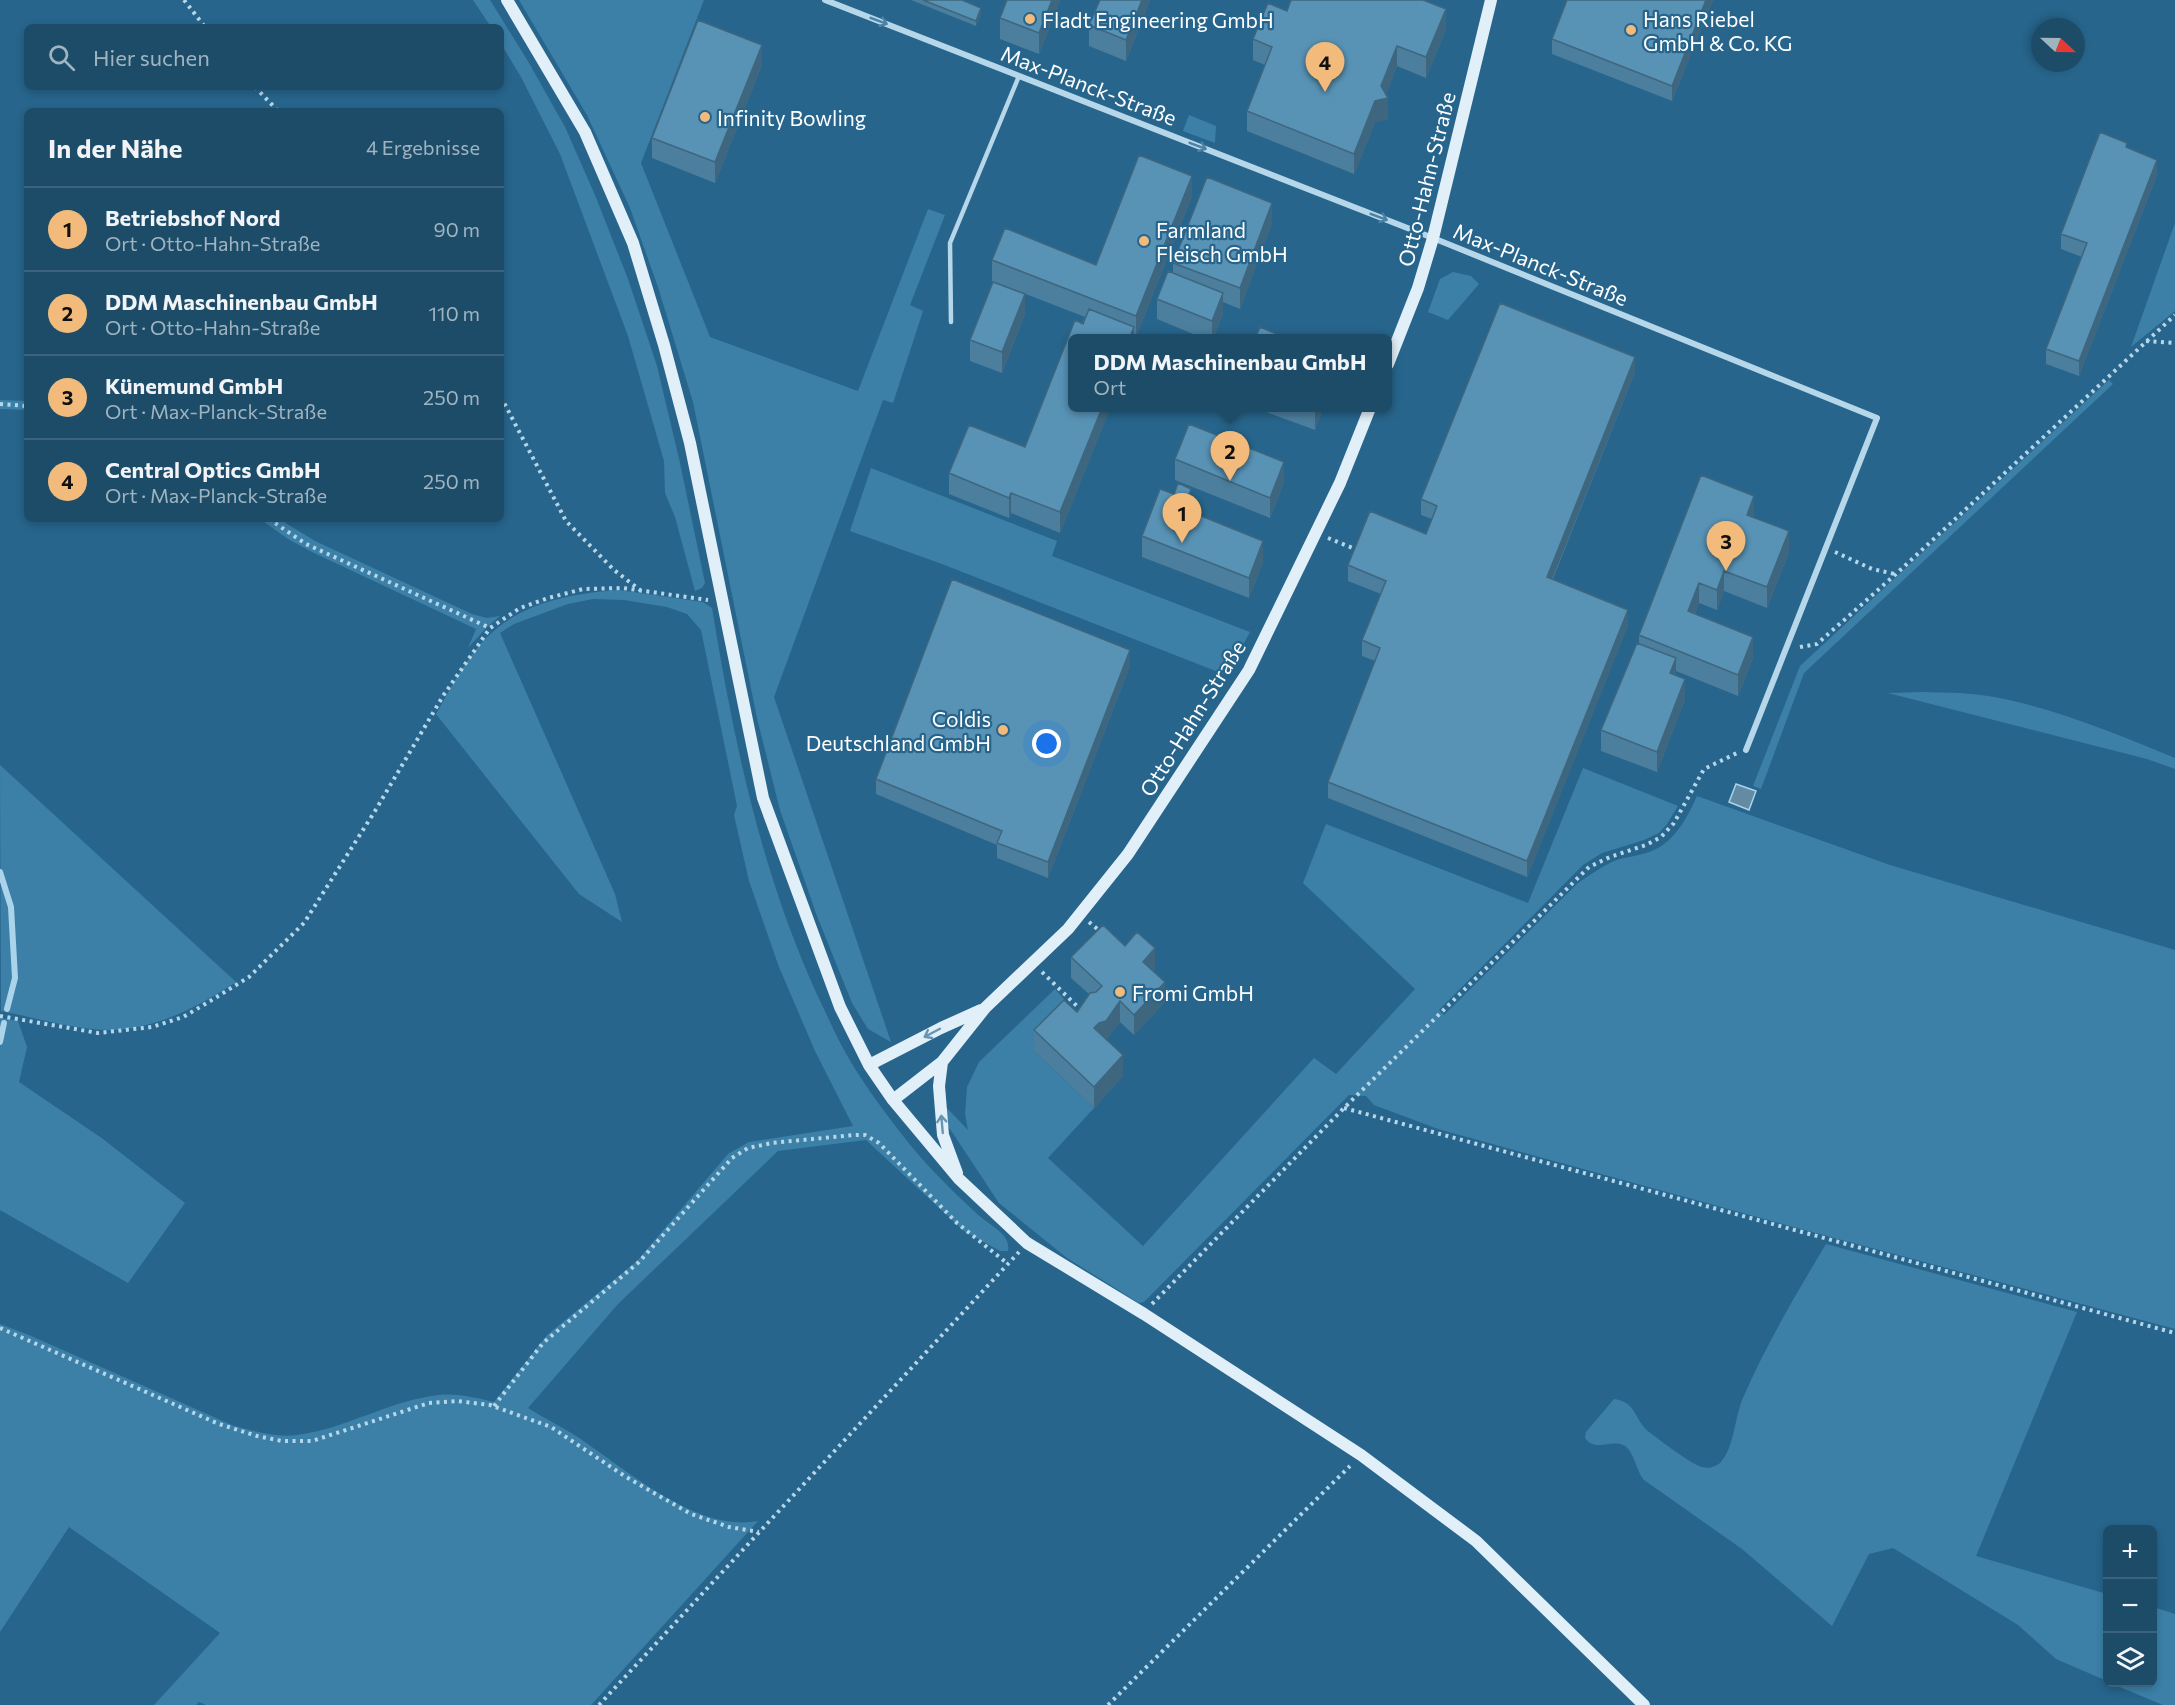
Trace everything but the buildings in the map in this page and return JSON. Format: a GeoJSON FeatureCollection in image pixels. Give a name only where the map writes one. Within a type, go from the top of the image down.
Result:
{"type":"FeatureCollection","features":[{"type":"Feature","properties":{"kind":"street"},"geometry":{"type":"LineString","coordinates":[[507,0],[585,132],[633,243],[664,345],[690,443],[763,798],[840,1007],[869,1065],[893,1100],[959,1179],[1027,1243],[1144,1314],[1361,1455],[1476,1541],[1644,1705]]}},
{"type":"Feature","properties":{"kind":"street","name":"Max-Planck-Straße"},"geometry":{"type":"LineString","coordinates":[[825,0],[1433,238],[1877,418],[1746,750]]}},
{"type":"Feature","properties":{"kind":"street","name":"Otto-Hahn-Straße"},"geometry":{"type":"LineString","coordinates":[[1392,354],[1419,288],[1433,238],[1491,0]]}},
{"type":"Feature","properties":{"kind":"street","name":"Otto-Hahn-Straße"},"geometry":{"type":"LineString","coordinates":[[985,1008],[1068,929],[1128,854],[1249,670],[1340,483],[1368,412]]}},
{"type":"Feature","properties":{"kind":"street"},"geometry":{"type":"LineString","coordinates":[[869,1065],[985,1008]]}},
{"type":"Feature","properties":{"kind":"street"},"geometry":{"type":"LineString","coordinates":[[893,1100],[942,1062],[985,1008]]}},
{"type":"Feature","properties":{"kind":"street"},"geometry":{"type":"LineString","coordinates":[[942,1062],[939,1086],[944,1135],[959,1179]]}},
{"type":"Feature","properties":{"kind":"lane"},"geometry":{"type":"LineString","coordinates":[[951,322],[950,243],[1019,76]]}},
{"type":"Feature","properties":{"kind":"path"},"geometry":{"type":"LineString","coordinates":[[184,0],[204,24]]}},
{"type":"Feature","properties":{"kind":"path"},"geometry":{"type":"LineString","coordinates":[[258,90],[275,108]]}},
{"type":"Feature","properties":{"kind":"path"},"geometry":{"type":"LineString","coordinates":[[1785,649],[1816,644],[1896,574],[2175,315]]}},
{"type":"Feature","properties":{"kind":"path"},"geometry":{"type":"LineString","coordinates":[[2146,341],[2175,343]]}},
{"type":"Feature","properties":{"kind":"path"},"geometry":{"type":"LineString","coordinates":[[504,403],[566,521],[614,570],[640,590]]}},
{"type":"Feature","properties":{"kind":"path"},"geometry":{"type":"LineString","coordinates":[[0,404],[24,406]]}},
{"type":"Feature","properties":{"kind":"path"},"geometry":{"type":"LineString","coordinates":[[273,522],[306,544],[490,628]]}},
{"type":"Feature","properties":{"kind":"path"},"geometry":{"type":"LineString","coordinates":[[1315,533],[1360,551]]}},
{"type":"Feature","properties":{"kind":"path"},"geometry":{"type":"LineString","coordinates":[[1826,548],[1872,568],[1896,574]]}},
{"type":"Feature","properties":{"kind":"path"},"geometry":{"type":"LineString","coordinates":[[0,1016],[98,1033],[152,1027],[183,1017],[249,977],[304,923],[375,811],[443,696],[490,628],[520,608],[583,589],[623,588],[722,602]]}},
{"type":"Feature","properties":{"kind":"path"},"geometry":{"type":"LineString","coordinates":[[1144,1314],[1157,1296],[1344,1108],[1589,867],[1661,837],[1674,823],[1704,769],[1746,750]]}},
{"type":"Feature","properties":{"kind":"path"},"geometry":{"type":"LineString","coordinates":[[1081,914],[1106,937]]}},
{"type":"Feature","properties":{"kind":"path"},"geometry":{"type":"LineString","coordinates":[[1033,963],[1087,1017]]}},
{"type":"Feature","properties":{"kind":"path"},"geometry":{"type":"LineString","coordinates":[[1344,1108],[2175,1333]]}},
{"type":"Feature","properties":{"kind":"path"},"geometry":{"type":"LineString","coordinates":[[494,1406],[543,1344],[639,1262],[732,1158],[748,1148],[772,1143],[853,1135],[865,1136],[879,1143],[957,1223],[1008,1264]]}},
{"type":"Feature","properties":{"kind":"path"},"geometry":{"type":"LineString","coordinates":[[599,1705],[1027,1243]]}},
{"type":"Feature","properties":{"kind":"path"},"geometry":{"type":"LineString","coordinates":[[0,1328],[219,1424],[282,1441],[312,1441],[429,1402],[457,1401],[494,1406],[551,1427],[626,1477],[691,1514],[729,1527],[759,1532]]}},
{"type":"Feature","properties":{"kind":"path"},"geometry":{"type":"LineString","coordinates":[[1108,1705],[1361,1455]]}},
{"type":"Feature","properties":{"kind":"shaded area"},"geometry":{"type":"Polygon","coordinates":[[[473,0],[490,0],[565,127],[628,279],[657,366],[680,463],[705,583],[702,588],[695,591],[675,517],[665,493],[664,461],[628,336],[560,154],[521,77],[504,49],[504,24],[489,24],[473,0]]]}},
{"type":"Feature","properties":{"kind":"shaded area"},"geometry":{"type":"Polygon","coordinates":[[[519,0],[704,0],[641,163],[710,337],[858,391],[928,209],[945,215],[910,305],[923,311],[893,403],[883,400],[774,697],[891,1042],[868,1029],[852,1003],[817,916],[780,810],[757,718],[693,402],[658,287],[630,208],[587,115],[519,0]]]}},
{"type":"Feature","properties":{"kind":"shaded area"},"geometry":{"type":"Polygon","coordinates":[[[1189,115],[1216,126],[1215,143],[1183,131],[1189,115]]]}},
{"type":"Feature","properties":{"kind":"shaded area"},"geometry":{"type":"Polygon","coordinates":[[[2175,223],[2175,311],[2131,347],[2175,223]]]}},
{"type":"Feature","properties":{"kind":"shaded area"},"geometry":{"type":"Polygon","coordinates":[[[1453,272],[1471,276],[1479,284],[1448,320],[1428,312],[1440,279],[1453,272]]]}},
{"type":"Feature","properties":{"kind":"shaded area"},"geometry":{"type":"Polygon","coordinates":[[[2109,380],[2113,384],[1804,673],[1761,789],[1753,786],[1800,666],[2109,380]]]}},
{"type":"Feature","properties":{"kind":"shaded area"},"geometry":{"type":"Polygon","coordinates":[[[0,400],[24,401],[24,410],[0,409],[0,400]]]}},
{"type":"Feature","properties":{"kind":"shaded area"},"geometry":{"type":"Polygon","coordinates":[[[871,468],[1057,541],[1052,556],[1250,632],[1226,675],[942,564],[850,531],[871,468]]]}},
{"type":"Feature","properties":{"kind":"shaded area"},"geometry":{"type":"Polygon","coordinates":[[[264,522],[284,522],[315,541],[472,614],[487,618],[500,616],[468,648],[476,629],[288,539],[264,522]]]}},
{"type":"Feature","properties":{"kind":"shaded area"},"geometry":{"type":"Polygon","coordinates":[[[619,590],[703,602],[712,608],[730,709],[752,809],[782,906],[820,1001],[850,1061],[870,1092],[917,1153],[978,1215],[1006,1238],[1008,1251],[1000,1251],[964,1231],[866,1140],[778,1151],[618,1304],[528,1408],[576,1436],[639,1480],[686,1508],[710,1517],[734,1522],[758,1521],[591,1705],[206,1705],[199,1702],[196,1705],[154,1705],[220,1633],[69,1527],[0,1632],[0,1324],[234,1426],[273,1435],[289,1436],[315,1432],[403,1403],[439,1395],[460,1395],[494,1402],[547,1335],[637,1261],[728,1154],[749,1142],[853,1126],[815,1051],[779,967],[749,881],[734,815],[737,806],[701,630],[687,614],[667,607],[624,600],[593,599],[568,604],[514,624],[500,633],[615,894],[622,922],[579,894],[436,714],[478,647],[492,632],[508,621],[524,611],[560,598],[619,590]]]}},
{"type":"Feature","properties":{"kind":"shaded area"},"geometry":{"type":"Polygon","coordinates":[[[1888,693],[1965,693],[1996,697],[2048,710],[2101,728],[2175,758],[2175,769],[2147,759],[1888,693]]]}},
{"type":"Feature","properties":{"kind":"shaded area"},"geometry":{"type":"Polygon","coordinates":[[[0,765],[236,982],[177,1015],[128,1029],[84,1028],[1,1011],[0,765]]]}},
{"type":"Feature","properties":{"kind":"shaded area"},"geometry":{"type":"Polygon","coordinates":[[[1583,768],[1678,806],[1659,833],[1602,853],[1583,865],[1439,1010],[1444,1015],[1578,883],[1614,861],[1649,852],[1669,840],[1685,819],[1697,796],[1890,865],[2175,950],[2175,1329],[1438,1129],[1374,1105],[1366,1096],[1349,1095],[1144,1302],[1139,1303],[1067,1258],[999,1203],[948,1126],[943,1104],[968,1130],[965,1114],[967,1087],[979,1062],[1055,989],[1083,1021],[1034,1051],[1094,1108],[1048,1158],[1143,1246],[1314,1058],[1336,1074],[1415,989],[1303,883],[1326,824],[1528,903],[1583,768]]]}},
{"type":"Feature","properties":{"kind":"shaded area"},"geometry":{"type":"Polygon","coordinates":[[[1736,784],[1756,791],[1749,810],[1729,802],[1736,784]]]}},
{"type":"Feature","properties":{"kind":"shaded area"},"geometry":{"type":"Polygon","coordinates":[[[0,1018],[18,1021],[27,1047],[19,1082],[103,1139],[185,1203],[128,1283],[0,1210],[0,1018]]]}},
{"type":"Feature","properties":{"kind":"shaded area"},"geometry":{"type":"Polygon","coordinates":[[[1826,1244],[2077,1312],[1976,1556],[2103,1593],[2103,1679],[2056,1659],[2018,1625],[1893,1548],[1869,1554],[1832,1626],[1742,1549],[1644,1480],[1631,1452],[1625,1446],[1615,1443],[1594,1444],[1585,1438],[1586,1432],[1614,1399],[1627,1404],[1649,1432],[1674,1450],[1702,1467],[1715,1466],[1720,1463],[1729,1449],[1740,1406],[1782,1320],[1826,1244]]]}},
{"type":"Feature","properties":{"kind":"shaded area"},"geometry":{"type":"Polygon","coordinates":[[[2157,1608],[2175,1614],[2175,1705],[2163,1705],[2120,1687],[2157,1687],[2157,1608]]]}},
{"type":"Feature","properties":{"kind":"waterway"},"geometry":{"type":"LineString","coordinates":[[0,872],[11,907],[15,978],[7,1009]]}},
{"type":"Feature","properties":{"kind":"waterway"},"geometry":{"type":"LineString","coordinates":[[0,1042],[4,1023]]}},
{"type":"Feature","properties":{"kind":"place","name":"Fladt Engineering GmbH"},"geometry":{"type":"Point","coordinates":[1030,19]}},
{"type":"Feature","properties":{"kind":"place","name":"Hans Riebel GmbH & Co. KG"},"geometry":{"type":"Point","coordinates":[1631,30]}},
{"type":"Feature","properties":{"kind":"place","name":"Central Optics GmbH"},"geometry":{"type":"Point","coordinates":[1325,92]}},
{"type":"Feature","properties":{"kind":"place","name":"Infinity Bowling"},"geometry":{"type":"Point","coordinates":[705,117]}},
{"type":"Feature","properties":{"kind":"place","name":"Farmland Fleisch GmbH"},"geometry":{"type":"Point","coordinates":[1144,241]}},
{"type":"Feature","properties":{"kind":"place","name":"DDM Maschinenbau GmbH"},"geometry":{"type":"Point","coordinates":[1230,481]}},
{"type":"Feature","properties":{"kind":"place","name":"Betriebshof Nord"},"geometry":{"type":"Point","coordinates":[1182,543]}},
{"type":"Feature","properties":{"kind":"place","name":"Künemund GmbH"},"geometry":{"type":"Point","coordinates":[1726,571]}},
{"type":"Feature","properties":{"kind":"place","name":"Coldis Deutschland GmbH"},"geometry":{"type":"Point","coordinates":[1003,730]}},
{"type":"Feature","properties":{"kind":"place","name":"Fromi GmbH"},"geometry":{"type":"Point","coordinates":[1120,992]}}]}
